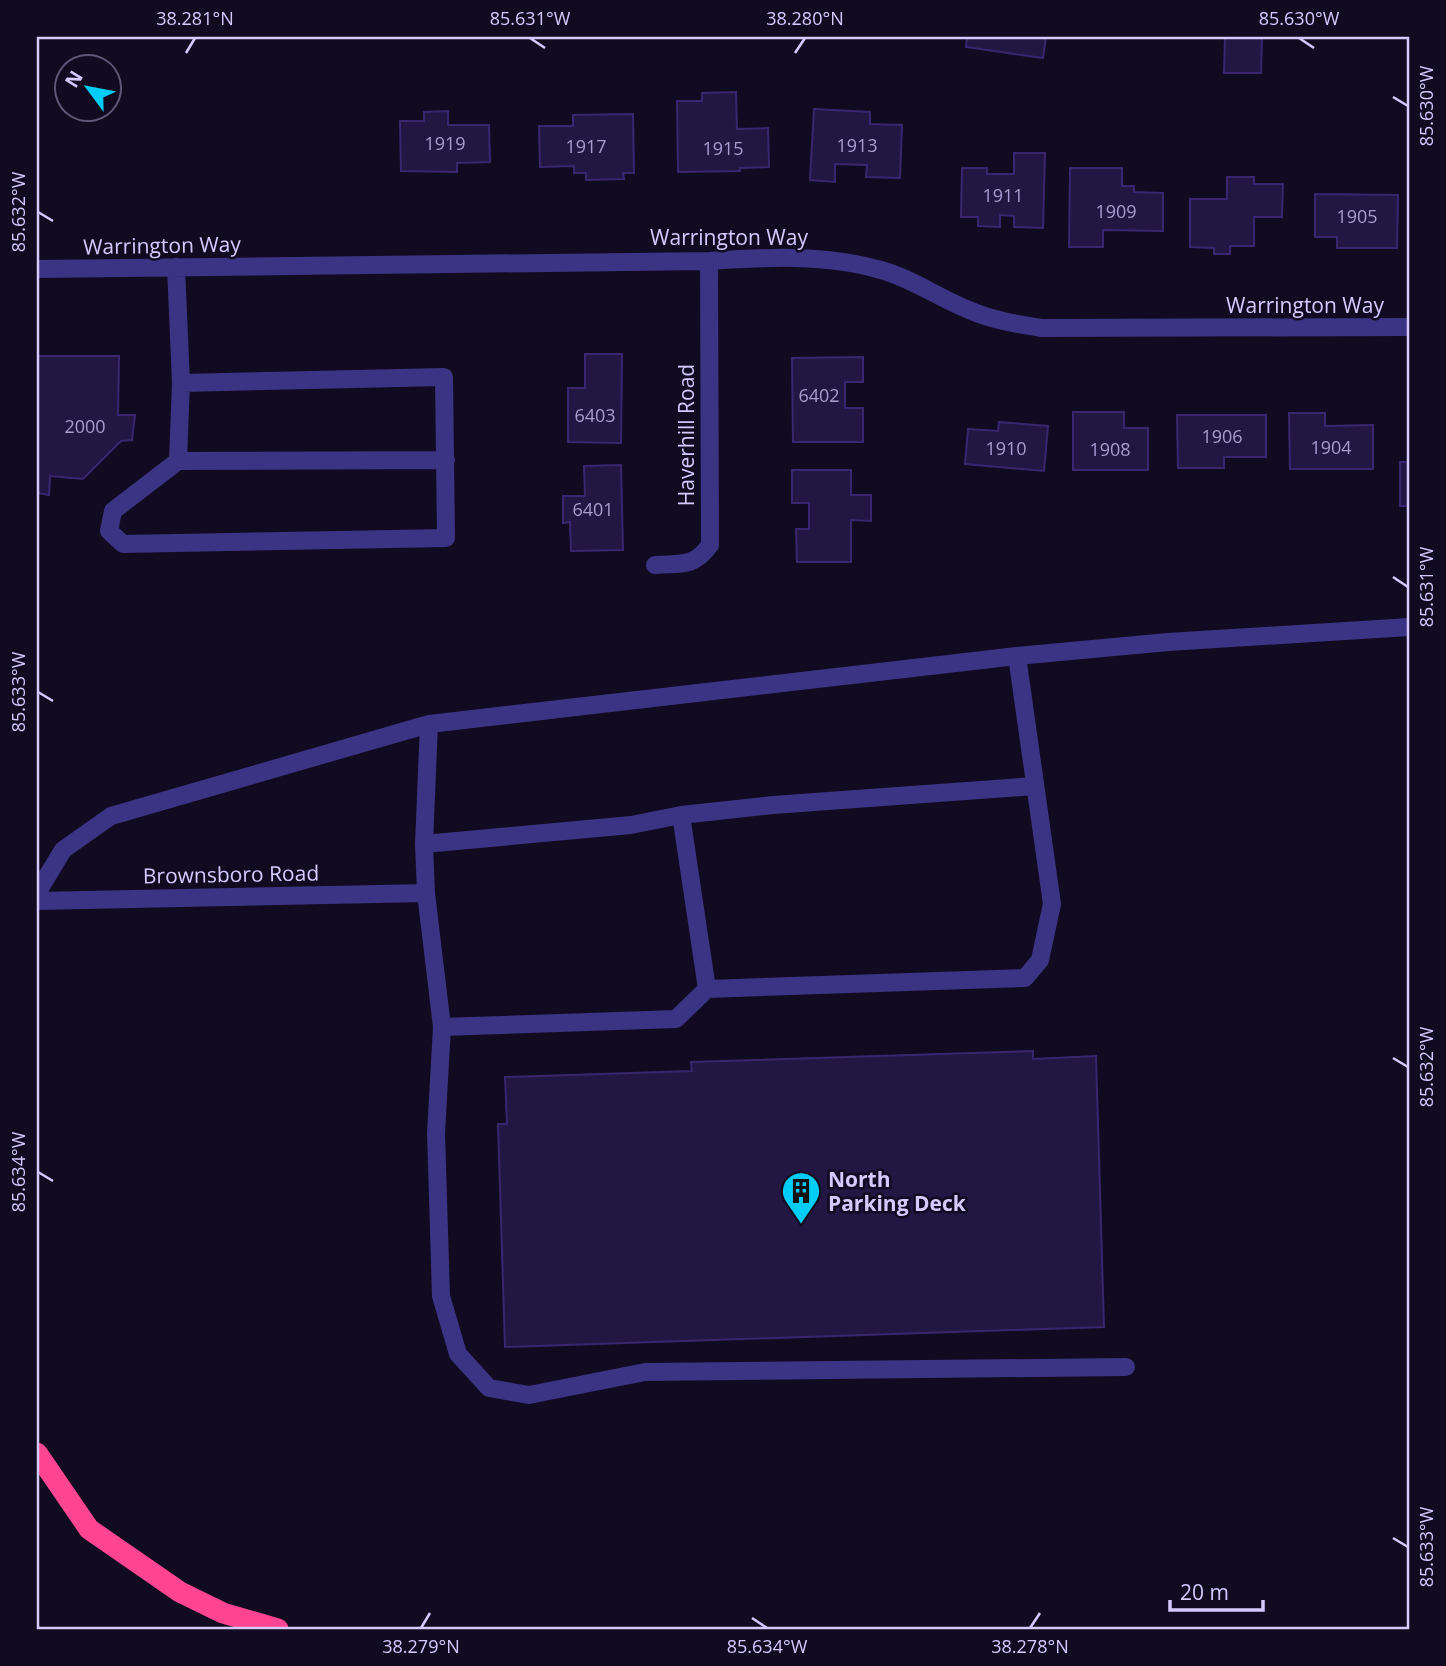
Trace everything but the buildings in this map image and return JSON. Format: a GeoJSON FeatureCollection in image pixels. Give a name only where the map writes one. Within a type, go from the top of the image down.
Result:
{"type":"FeatureCollection","features":[{"type":"Feature","properties":{"kind":"highway"},"geometry":{"type":"LineString","coordinates":[[37,1453],[89,1529],[180,1592],[223,1613],[278,1629]]}},
{"type":"Feature","properties":{"kind":"street","name":"Warrington Way"},"geometry":{"type":"LineString","coordinates":[[37,269],[709,261],[750,258],[843,260],[883,270],[968,310],[1000,321],[1042,328],[1409,327]]}},
{"type":"Feature","properties":{"kind":"street","name":"Haverhill Road"},"geometry":{"type":"LineString","coordinates":[[655,565],[692,562],[700,559],[710,545],[709,261]]}},
{"type":"Feature","properties":{"kind":"street"},"geometry":{"type":"LineString","coordinates":[[176,267],[181,383],[178,461]]}},
{"type":"Feature","properties":{"kind":"street"},"geometry":{"type":"LineString","coordinates":[[181,383],[444,377],[446,460],[446,538],[123,544],[110,531],[113,511],[178,461],[446,460]]}},
{"type":"Feature","properties":{"kind":"street"},"geometry":{"type":"LineString","coordinates":[[37,893],[63,850],[111,816],[429,724],[1017,656],[1168,642],[1409,627]]}},
{"type":"Feature","properties":{"kind":"street"},"geometry":{"type":"LineString","coordinates":[[442,1027],[676,1019],[706,989],[1025,978],[1040,960],[1052,904],[1017,656]]}},
{"type":"Feature","properties":{"kind":"street"},"geometry":{"type":"LineString","coordinates":[[429,724],[426,892],[442,1027],[436,1133],[441,1296],[458,1354],[489,1388],[529,1395],[645,1372],[1126,1367]]}},
{"type":"Feature","properties":{"kind":"street"},"geometry":{"type":"LineString","coordinates":[[425,844],[631,825],[681,815],[773,805],[1035,786]]}},
{"type":"Feature","properties":{"kind":"street"},"geometry":{"type":"LineString","coordinates":[[681,815],[706,989]]}},
{"type":"Feature","properties":{"kind":"street","name":"Brownsboro Road"},"geometry":{"type":"LineString","coordinates":[[37,901],[426,892]]}},
{"type":"Feature","properties":{"kind":"place","name":"North Parking Deck"},"geometry":{"type":"Point","coordinates":[801,1225]}}]}
